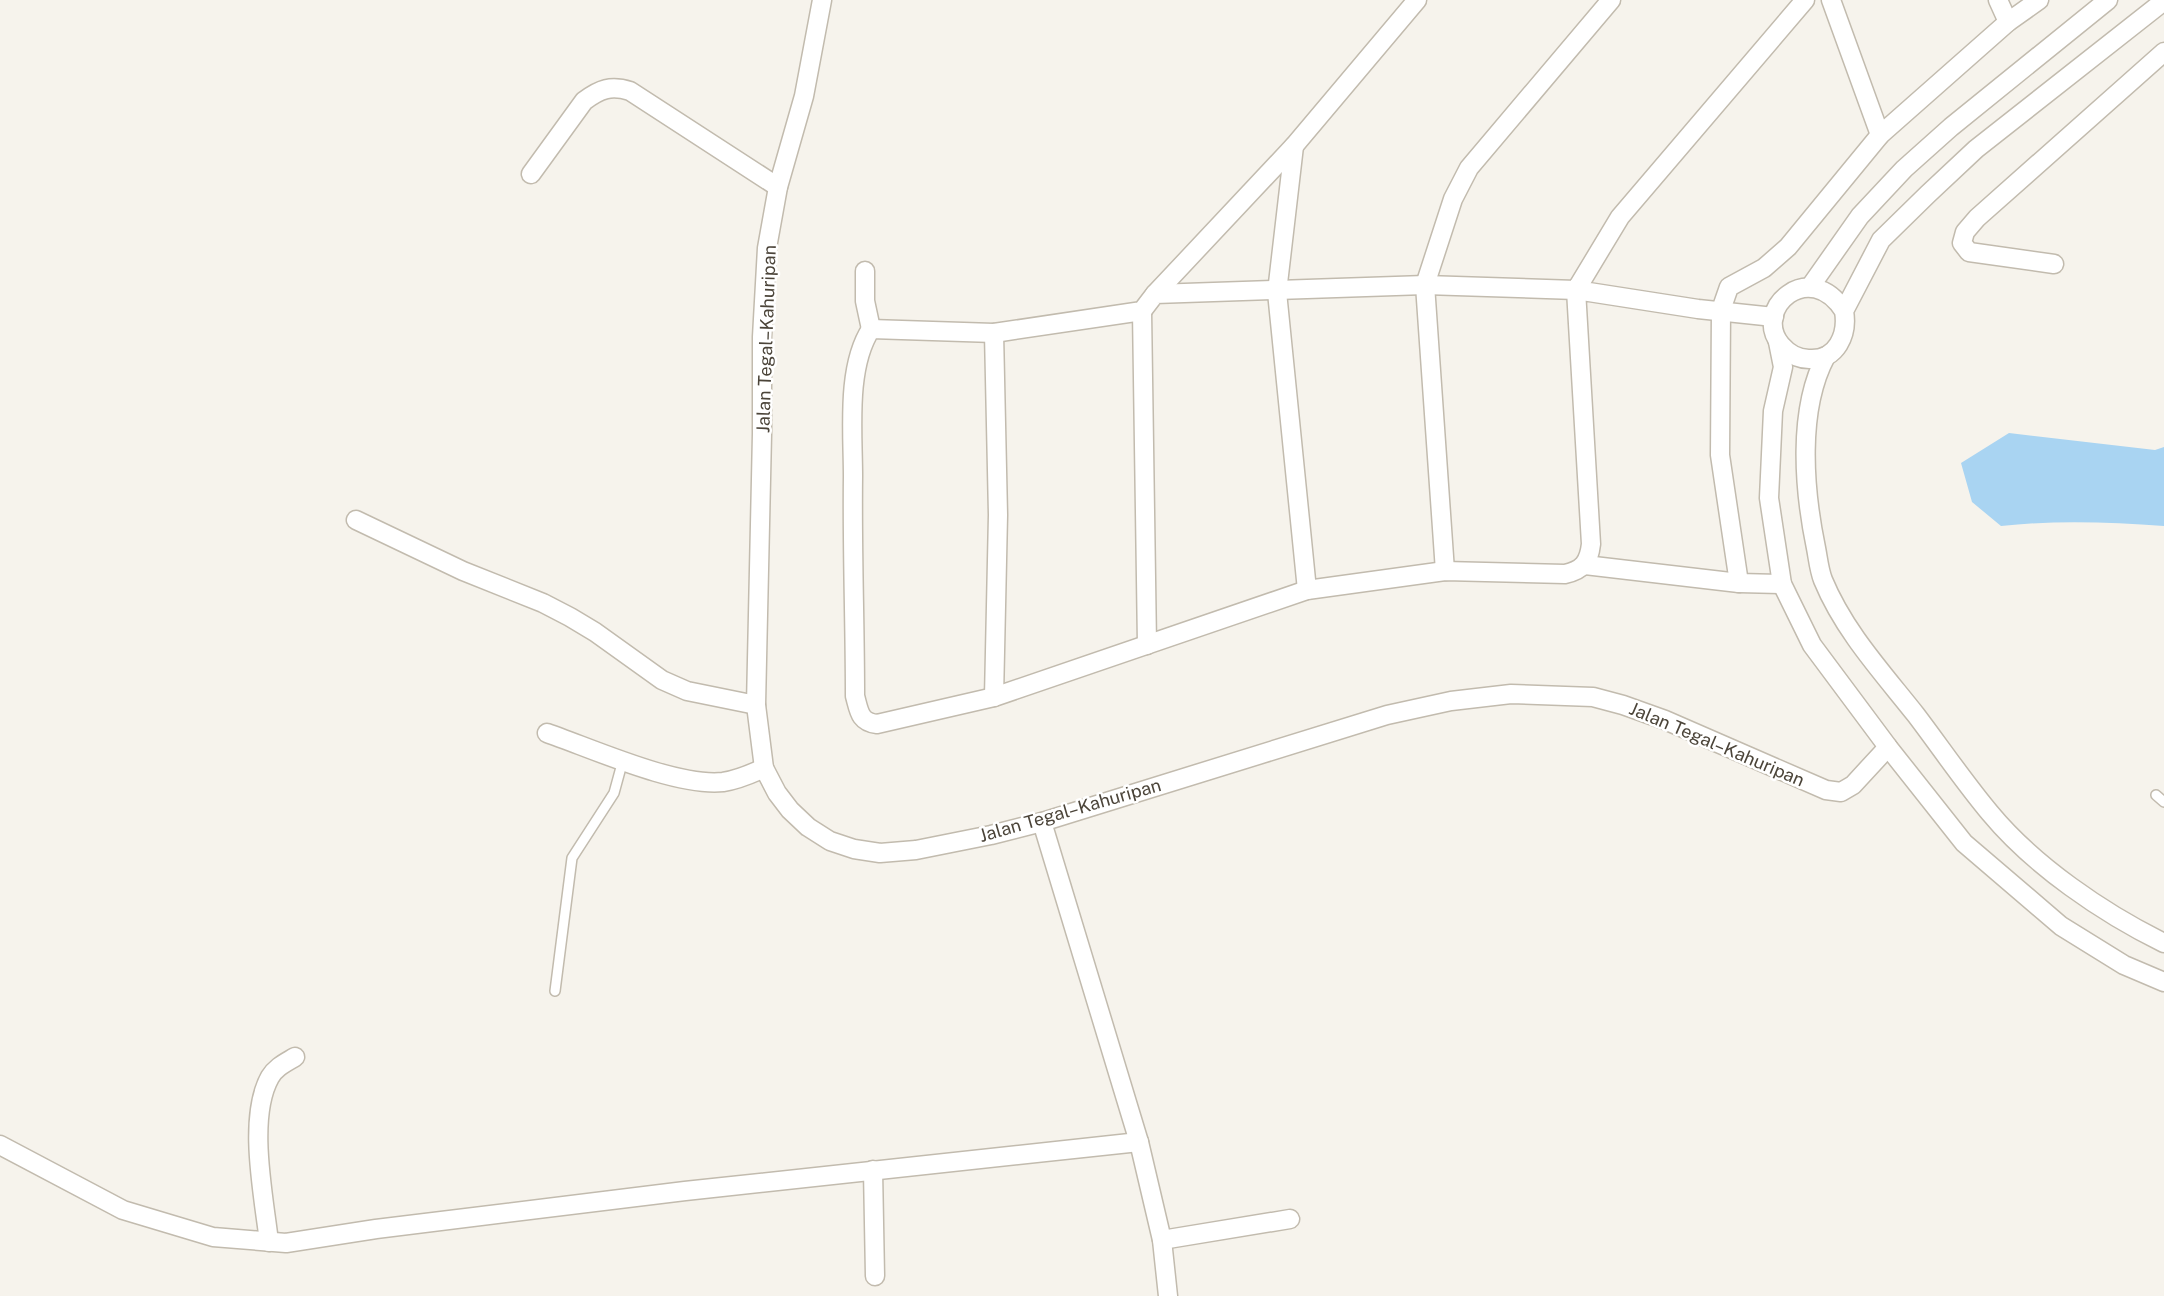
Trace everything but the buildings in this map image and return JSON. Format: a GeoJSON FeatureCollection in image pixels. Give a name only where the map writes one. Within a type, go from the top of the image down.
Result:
{"type":"FeatureCollection","features":[{"type":"Feature","properties":{"kind":"street","name":"Jalan Tegal–Kahuripan"},"geometry":{"type":"LineString","coordinates":[[822,0],[804,96],[778,187],[767,248],[762,337],[756,705],[764,768],[784,802],[808,827],[830,841],[854,849],[880,853],[916,850],[1042,822],[1387,715],[1451,701],[1511,694],[1592,697],[1623,705],[1665,720],[1826,790],[1841,792],[1853,785],[1888,747]]}},
{"type":"Feature","properties":{"kind":"street"},"geometry":{"type":"LineString","coordinates":[[1147,645],[1142,311],[1294,146],[1417,0]]}},
{"type":"Feature","properties":{"kind":"street"},"geometry":{"type":"LineString","coordinates":[[1445,571],[1425,285],[1453,198],[1469,168],[1611,0]]}},
{"type":"Feature","properties":{"kind":"street"},"geometry":{"type":"LineString","coordinates":[[865,271],[865,301],[871,329],[860,351],[853,407],[852,555],[855,696],[864,720],[877,724],[994,697],[1307,590],[1445,571],[1565,574],[1576,571],[1585,565],[1590,556],[1591,544],[1576,290],[1620,217],[1805,0]]}},
{"type":"Feature","properties":{"kind":"street"},"geometry":{"type":"LineString","coordinates":[[1831,0],[1880,135]]}},
{"type":"Feature","properties":{"kind":"street"},"geometry":{"type":"LineString","coordinates":[[1998,0],[2008,22]]}},
{"type":"Feature","properties":{"kind":"street"},"geometry":{"type":"LineString","coordinates":[[1739,583],[1720,454],[1721,310],[1729,287],[1764,268],[1788,247],[1880,135],[2008,22],[2039,0]]}},
{"type":"Feature","properties":{"kind":"street"},"geometry":{"type":"LineString","coordinates":[[1810,287],[1860,216],[1904,169],[1951,127],[2108,0]]}},
{"type":"Feature","properties":{"kind":"street"},"geometry":{"type":"LineString","coordinates":[[1844,310],[1881,240],[1928,194],[1976,149],[2164,1]]}},
{"type":"Feature","properties":{"kind":"street"},"geometry":{"type":"LineString","coordinates":[[2054,264],[1969,252],[1962,243],[1965,232],[2015,183],[2164,52]]}},
{"type":"Feature","properties":{"kind":"street"},"geometry":{"type":"LineString","coordinates":[[531,174],[584,101],[606,88],[618,88],[630,91],[778,187]]}},
{"type":"Feature","properties":{"kind":"street"},"geometry":{"type":"LineString","coordinates":[[1294,146],[1277,292],[1307,590]]}},
{"type":"Feature","properties":{"kind":"street"},"geometry":{"type":"LineString","coordinates":[[1155,294],[1425,285],[1576,290],[1698,309],[1774,317]]}},
{"type":"Feature","properties":{"kind":"street"},"geometry":{"type":"LineString","coordinates":[[1778,342],[1787,353],[1800,359],[1814,360],[1826,356],[1837,348],[1844,337],[1844,310],[1836,298],[1824,290],[1810,287],[1786,295],[1778,305],[1774,317],[1775,334],[1783,367],[1773,411],[1769,498],[1782,584],[1812,645],[1964,843],[2061,926],[2124,965],[2164,982]]}},
{"type":"Feature","properties":{"kind":"street"},"geometry":{"type":"LineString","coordinates":[[871,329],[994,333],[1142,311]]}},
{"type":"Feature","properties":{"kind":"street"},"geometry":{"type":"LineString","coordinates":[[994,333],[998,515],[994,697]]}},
{"type":"Feature","properties":{"kind":"street"},"geometry":{"type":"LineString","coordinates":[[1826,356],[1816,376],[1807,420],[1807,506],[1823,578],[1854,638],[2000,823],[2034,857],[2083,895],[2164,943]]}},
{"type":"Feature","properties":{"kind":"street"},"geometry":{"type":"LineString","coordinates":[[356,520],[463,571],[543,603],[570,617],[662,680],[687,691],[756,705]]}},
{"type":"Feature","properties":{"kind":"street"},"geometry":{"type":"LineString","coordinates":[[1585,565],[1739,583],[1782,584]]}},
{"type":"Feature","properties":{"kind":"street"},"geometry":{"type":"LineString","coordinates":[[547,733],[672,776],[702,782],[723,782],[764,768]]}},
{"type":"Feature","properties":{"kind":"street"},"geometry":{"type":"LineString","coordinates":[[1042,822],[1139,1142],[1162,1240],[1168,1296]]}},
{"type":"Feature","properties":{"kind":"street"},"geometry":{"type":"LineString","coordinates":[[269,1242],[258,1135],[261,1098],[271,1075],[279,1066],[295,1057]]}},
{"type":"Feature","properties":{"kind":"street"},"geometry":{"type":"LineString","coordinates":[[0,1145],[122,1210],[213,1237],[269,1242],[304,1241],[390,1227],[873,1170],[1139,1142]]}},
{"type":"Feature","properties":{"kind":"street"},"geometry":{"type":"LineString","coordinates":[[873,1170],[875,1276]]}},
{"type":"Feature","properties":{"kind":"street"},"geometry":{"type":"LineString","coordinates":[[1162,1240],[1290,1219]]}},
{"type":"Feature","properties":{"kind":"lane"},"geometry":{"type":"LineString","coordinates":[[555,991],[572,858],[614,793],[623,760]]}},
{"type":"Feature","properties":{"kind":"lane"},"geometry":{"type":"LineString","coordinates":[[2156,795],[2164,802]]}},
{"type":"Feature","properties":{"kind":"water"},"geometry":{"type":"Polygon","coordinates":[[[2009,433],[2155,450],[2164,447],[2164,526],[2082,522],[2001,526],[1972,502],[1961,463],[2009,433]]]}}]}
